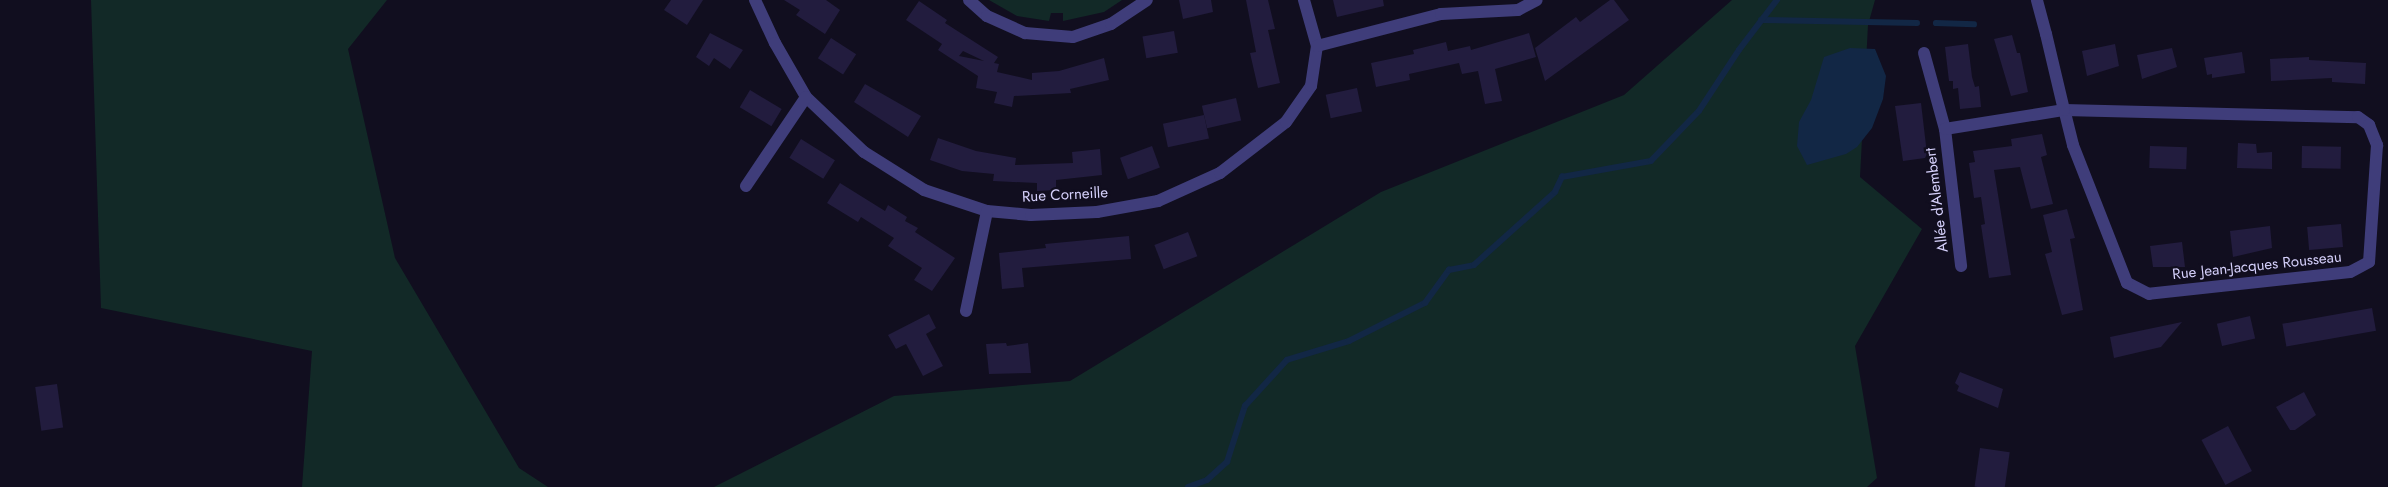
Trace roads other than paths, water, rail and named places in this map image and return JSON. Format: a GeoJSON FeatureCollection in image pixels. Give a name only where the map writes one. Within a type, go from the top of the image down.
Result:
{"type":"FeatureCollection","features":[{"type":"Feature","properties":{"kind":"street","name":"Rue Corneille"},"geometry":{"type":"LineString","coordinates":[[755,0],[775,44],[806,97],[864,152],[924,190],[987,210],[1031,216],[1097,212],[1158,201],[1220,172],[1286,122],[1311,86],[1317,46],[1304,0]]}},
{"type":"Feature","properties":{"kind":"street"},"geometry":{"type":"LineString","coordinates":[[968,0],[987,16],[1025,33],[1073,37],[1111,24],[1147,0]]}},
{"type":"Feature","properties":{"kind":"street"},"geometry":{"type":"LineString","coordinates":[[1317,46],[1441,14],[1518,10],[1537,0]]}},
{"type":"Feature","properties":{"kind":"street","name":"Rue Jean-Jacques Rousseau"},"geometry":{"type":"LineString","coordinates":[[2036,0],[2064,110],[2073,145],[2127,283],[2149,294],[2350,272],[2370,262],[2377,145],[2369,126],[2358,117],[2064,110]]}},
{"type":"Feature","properties":{"kind":"street","name":"Allée d'Alembert"},"geometry":{"type":"LineString","coordinates":[[1924,53],[1945,129],[1961,266]]}},
{"type":"Feature","properties":{"kind":"street"},"geometry":{"type":"LineString","coordinates":[[746,186],[806,97]]}},
{"type":"Feature","properties":{"kind":"street","name":"Allée d'Alembert"},"geometry":{"type":"LineString","coordinates":[[1945,129],[2064,110]]}},
{"type":"Feature","properties":{"kind":"street"},"geometry":{"type":"LineString","coordinates":[[966,312],[987,210]]}},
{"type":"Feature","properties":{"kind":"water"},"geometry":{"type":"Polygon","coordinates":[[[1850,48],[1875,49],[1886,76],[1883,99],[1872,128],[1857,147],[1846,154],[1807,165],[1797,146],[1799,122],[1811,100],[1824,57],[1850,48]]]}},
{"type":"Feature","properties":{"kind":"waterway"},"geometry":{"type":"LineString","coordinates":[[1188,487],[1207,480],[1227,462],[1245,406],[1287,360],[1349,341],[1425,303],[1449,270],[1474,265],[1555,192],[1562,177],[1651,161],[1699,111],[1739,50],[1777,0]]}},
{"type":"Feature","properties":{"kind":"waterway"},"geometry":{"type":"LineString","coordinates":[[1761,20],[1917,23]]}},
{"type":"Feature","properties":{"kind":"waterway"},"geometry":{"type":"LineString","coordinates":[[1936,23],[1974,24]]}}]}
